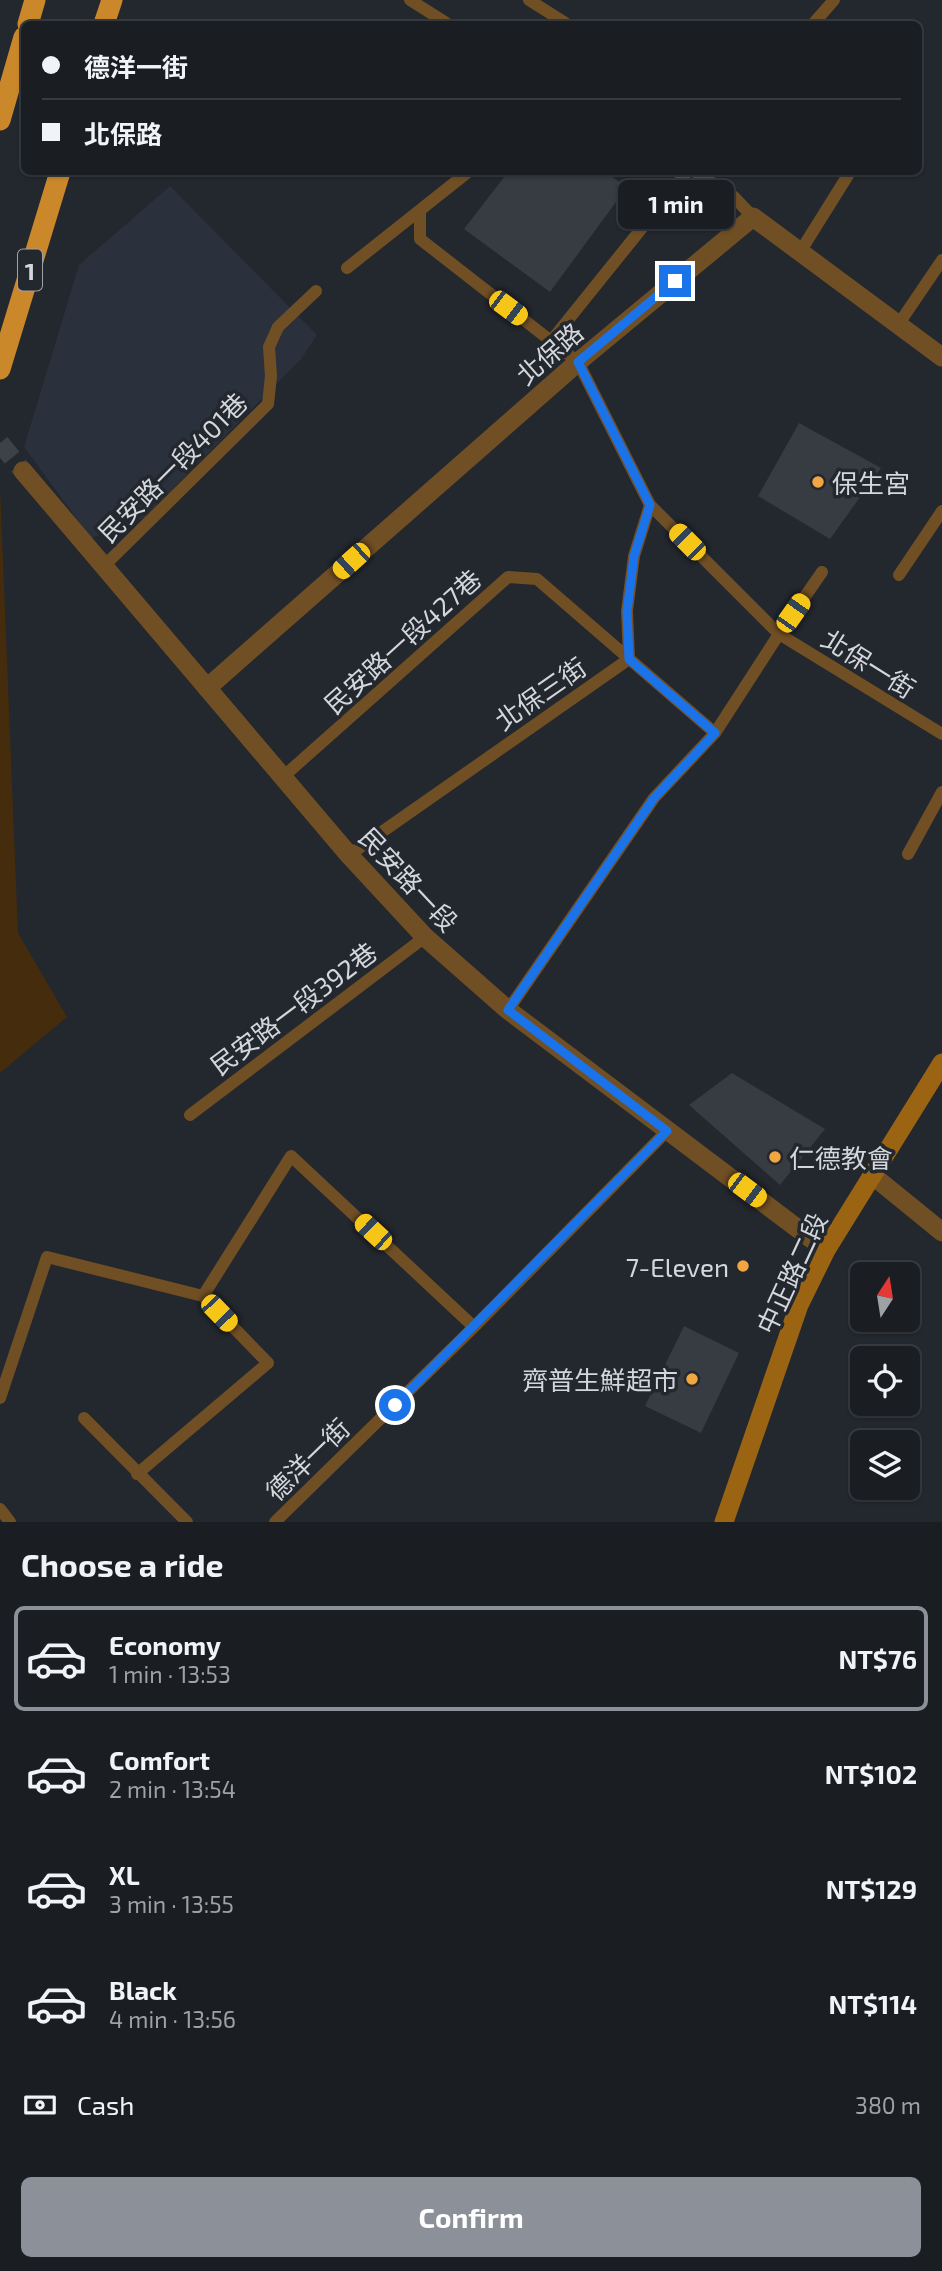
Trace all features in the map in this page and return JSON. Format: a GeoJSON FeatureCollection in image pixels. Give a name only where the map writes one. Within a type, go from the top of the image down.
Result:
{"type":"FeatureCollection","features":[{"type":"Feature","properties":{"kind":"highway"},"geometry":{"type":"LineString","coordinates":[[29,21],[35,0]]}},
{"type":"Feature","properties":{"kind":"highway"},"geometry":{"type":"LineString","coordinates":[[105,21],[112,0]]}},
{"type":"Feature","properties":{"kind":"highway"},"geometry":{"type":"LineString","coordinates":[[0,120],[21,47]]}},
{"type":"Feature","properties":{"kind":"highway","name":"1"},"geometry":{"type":"LineString","coordinates":[[0,369],[59,175]]}},
{"type":"Feature","properties":{"kind":"main road","name":"中正路二段"},"geometry":{"type":"LineString","coordinates":[[724,1522],[799,1305],[826,1250],[942,1063]]}},
{"type":"Feature","properties":{"kind":"street"},"geometry":{"type":"LineString","coordinates":[[753,217],[942,357]]}},
{"type":"Feature","properties":{"kind":"street","name":"北保路"},"geometry":{"type":"LineString","coordinates":[[207,688],[578,362],[753,217]]}},
{"type":"Feature","properties":{"kind":"street","name":"民安路一段"},"geometry":{"type":"LineString","coordinates":[[23,471],[349,855],[425,937],[508,1010],[826,1250]]}},
{"type":"Feature","properties":{"kind":"street"},"geometry":{"type":"LineString","coordinates":[[872,1175],[942,1232]]}},
{"type":"Feature","properties":{"kind":"lane"},"geometry":{"type":"LineString","coordinates":[[410,0],[443,21]]}},
{"type":"Feature","properties":{"kind":"lane"},"geometry":{"type":"LineString","coordinates":[[529,0],[562,21]]}},
{"type":"Feature","properties":{"kind":"lane"},"geometry":{"type":"LineString","coordinates":[[816,21],[834,0]]}},
{"type":"Feature","properties":{"kind":"lane"},"geometry":{"type":"LineString","coordinates":[[347,268],[464,175]]}},
{"type":"Feature","properties":{"kind":"lane"},"geometry":{"type":"LineString","coordinates":[[551,341],[685,175]]}},
{"type":"Feature","properties":{"kind":"lane"},"geometry":{"type":"LineString","coordinates":[[700,175],[733,195],[753,217]]}},
{"type":"Feature","properties":{"kind":"lane"},"geometry":{"type":"LineString","coordinates":[[800,252],[848,175]]}},
{"type":"Feature","properties":{"kind":"lane"},"geometry":{"type":"LineString","coordinates":[[420,210],[420,239],[578,362]]}},
{"type":"Feature","properties":{"kind":"lane"},"geometry":{"type":"LineString","coordinates":[[898,325],[942,260]]}},
{"type":"Feature","properties":{"kind":"lane","name":"民安路一段401巷"},"geometry":{"type":"LineString","coordinates":[[104,566],[268,404],[271,376],[269,347],[278,327],[316,291]]}},
{"type":"Feature","properties":{"kind":"lane","name":"北保一街"},"geometry":{"type":"LineString","coordinates":[[578,362],[650,505],[779,634],[942,734]]}},
{"type":"Feature","properties":{"kind":"lane"},"geometry":{"type":"LineString","coordinates":[[629,659],[627,611],[634,556],[650,505]]}},
{"type":"Feature","properties":{"kind":"lane"},"geometry":{"type":"LineString","coordinates":[[899,575],[942,512]]}},
{"type":"Feature","properties":{"kind":"lane"},"geometry":{"type":"LineString","coordinates":[[508,1010],[654,798],[715,733],[822,572]]}},
{"type":"Feature","properties":{"kind":"lane","name":"民安路一段427巷"},"geometry":{"type":"LineString","coordinates":[[284,776],[508,577],[537,579],[715,733]]}},
{"type":"Feature","properties":{"kind":"lane","name":"北保三街"},"geometry":{"type":"LineString","coordinates":[[349,855],[629,659]]}},
{"type":"Feature","properties":{"kind":"lane"},"geometry":{"type":"LineString","coordinates":[[908,854],[942,792]]}},
{"type":"Feature","properties":{"kind":"lane","name":"民安路一段392巷"},"geometry":{"type":"LineString","coordinates":[[190,1115],[425,937]]}},
{"type":"Feature","properties":{"kind":"lane","name":"德洋一街"},"geometry":{"type":"LineString","coordinates":[[275,1522],[474,1327],[667,1131]]}},
{"type":"Feature","properties":{"kind":"lane"},"geometry":{"type":"LineString","coordinates":[[203,1296],[291,1156],[474,1327]]}},
{"type":"Feature","properties":{"kind":"lane"},"geometry":{"type":"LineString","coordinates":[[0,1398],[47,1257],[203,1296],[268,1363],[137,1474]]}},
{"type":"Feature","properties":{"kind":"lane"},"geometry":{"type":"LineString","coordinates":[[84,1418],[187,1522]]}},
{"type":"Feature","properties":{"kind":"lane"},"geometry":{"type":"LineString","coordinates":[[0,1509],[10,1522]]}},
{"type":"Feature","properties":{"kind":"shaded area"},"geometry":{"type":"Polygon","coordinates":[[[170,186],[317,335],[301,359],[144,518],[91,538],[24,447],[79,265],[170,186]]]}},
{"type":"Feature","properties":{"kind":"shaded area"},"geometry":{"type":"Polygon","coordinates":[[[0,487],[18,933],[67,1017],[0,1073],[0,487]]]}},
{"type":"Feature","properties":{"kind":"building"},"geometry":{"type":"Polygon","coordinates":[[[506,175],[609,175],[627,187],[550,292],[464,229],[506,175]]]}},
{"type":"Feature","properties":{"kind":"building","name":"保生宮"},"geometry":{"type":"Polygon","coordinates":[[[799,423],[881,468],[830,539],[758,496],[799,423]]]}},
{"type":"Feature","properties":{"kind":"building","name":"仁德教會"},"geometry":{"type":"Polygon","coordinates":[[[732,1073],[825,1129],[780,1185],[689,1105],[732,1073]]]}},
{"type":"Feature","properties":{"kind":"building","name":"齊普生鮮超市"},"geometry":{"type":"Polygon","coordinates":[[[684,1326],[739,1353],[701,1433],[645,1406],[684,1326]]]}},
{"type":"Feature","properties":{"kind":"tunnel"},"geometry":{"type":"LineString","coordinates":[[0,443],[23,471]]}},
{"type":"Feature","properties":{"kind":"place","name":"保生宮"},"geometry":{"type":"Point","coordinates":[818,482]}},
{"type":"Feature","properties":{"kind":"place","name":"仁德教會"},"geometry":{"type":"Point","coordinates":[775,1157]}},
{"type":"Feature","properties":{"kind":"place","name":"7-Eleven"},"geometry":{"type":"Point","coordinates":[743,1266]}},
{"type":"Feature","properties":{"kind":"place","name":"齊普生鮮超市"},"geometry":{"type":"Point","coordinates":[692,1379]}},
{"type":"Feature","properties":{"kind":"route"},"geometry":{"type":"LineString","coordinates":[[395,1405],[667,1131],[508,1010],[654,798],[715,733],[629,659],[627,611],[634,556],[650,505],[578,362],[675,281]]}}]}
